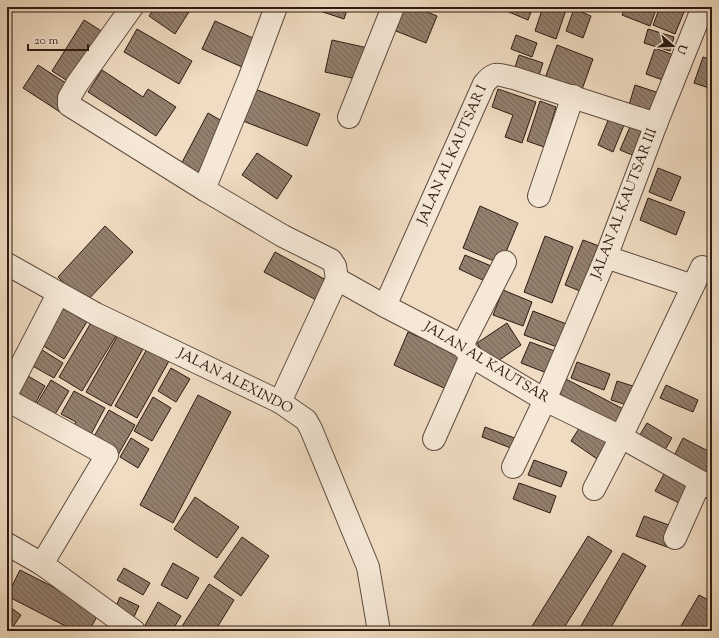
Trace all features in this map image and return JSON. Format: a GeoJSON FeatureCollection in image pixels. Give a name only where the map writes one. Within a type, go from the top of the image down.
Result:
{"type":"FeatureCollection","features":[{"type":"Feature","properties":{"kind":"street"},"geometry":{"type":"LineString","coordinates":[[132,7],[77,84],[69,98],[69,105],[205,190],[283,236],[331,260],[335,266],[337,279],[280,402]]}},
{"type":"Feature","properties":{"kind":"street"},"geometry":{"type":"LineString","coordinates":[[205,190],[276,7]]}},
{"type":"Feature","properties":{"kind":"street"},"geometry":{"type":"LineString","coordinates":[[348,116],[392,7]]}},
{"type":"Feature","properties":{"kind":"street","name":"JALAN AL KAUTSAR III"},"geometry":{"type":"LineString","coordinates":[[513,467],[545,400],[606,257],[656,124],[703,7]]}},
{"type":"Feature","properties":{"kind":"street","name":"JALAN AL KAUTSAR I"},"geometry":{"type":"LineString","coordinates":[[385,306],[484,84],[490,76],[496,75],[514,78],[656,124]]}},
{"type":"Feature","properties":{"kind":"street"},"geometry":{"type":"LineString","coordinates":[[539,196],[573,96]]}},
{"type":"Feature","properties":{"kind":"street"},"geometry":{"type":"LineString","coordinates":[[594,489],[622,437],[698,276],[606,257]]}},
{"type":"Feature","properties":{"kind":"street"},"geometry":{"type":"LineString","coordinates":[[434,439],[467,351],[505,262]]}},
{"type":"Feature","properties":{"kind":"street","name":"JALAN ALEXINDO"},"geometry":{"type":"LineString","coordinates":[[7,264],[96,314],[280,402],[306,420],[368,567],[379,631]]}},
{"type":"Feature","properties":{"kind":"street","name":"JALAN AL KAUTSAR"},"geometry":{"type":"LineString","coordinates":[[337,279],[467,351],[545,400],[622,437],[708,483]]}},
{"type":"Feature","properties":{"kind":"street"},"geometry":{"type":"LineString","coordinates":[[7,392],[58,294]]}},
{"type":"Feature","properties":{"kind":"street"},"geometry":{"type":"LineString","coordinates":[[7,400],[107,455],[42,564]]}},
{"type":"Feature","properties":{"kind":"street"},"geometry":{"type":"LineString","coordinates":[[675,538],[708,483]]}},
{"type":"Feature","properties":{"kind":"street"},"geometry":{"type":"LineString","coordinates":[[7,544],[42,564],[134,631]]}},
{"type":"Feature","properties":{"kind":"building"},"geometry":{"type":"Polygon","coordinates":[[[155,7],[192,7],[175,34],[149,16],[155,7]]]}},
{"type":"Feature","properties":{"kind":"building"},"geometry":{"type":"Polygon","coordinates":[[[308,7],[348,7],[344,19],[308,7]]]}},
{"type":"Feature","properties":{"kind":"building"},"geometry":{"type":"Polygon","coordinates":[[[394,7],[415,7],[437,16],[426,43],[386,27],[394,7]]]}},
{"type":"Feature","properties":{"kind":"building"},"geometry":{"type":"Polygon","coordinates":[[[497,7],[533,7],[528,20],[497,7]]]}},
{"type":"Feature","properties":{"kind":"building"},"geometry":{"type":"Polygon","coordinates":[[[543,7],[567,7],[556,39],[535,31],[543,7]]]}},
{"type":"Feature","properties":{"kind":"building"},"geometry":{"type":"Polygon","coordinates":[[[600,7],[616,7],[615,11],[600,7]]]}},
{"type":"Feature","properties":{"kind":"building"},"geometry":{"type":"Polygon","coordinates":[[[625,7],[657,7],[650,26],[622,15],[625,7]]]}},
{"type":"Feature","properties":{"kind":"building"},"geometry":{"type":"Polygon","coordinates":[[[660,7],[686,7],[675,34],[653,25],[660,7]]]}},
{"type":"Feature","properties":{"kind":"building"},"geometry":{"type":"Polygon","coordinates":[[[574,9],[591,16],[583,38],[566,31],[574,9]]]}},
{"type":"Feature","properties":{"kind":"building"},"geometry":{"type":"Polygon","coordinates":[[[84,20],[103,32],[72,84],[52,71],[84,20]]]}},
{"type":"Feature","properties":{"kind":"building"},"geometry":{"type":"Polygon","coordinates":[[[215,21],[255,39],[242,67],[202,49],[215,21]]]}},
{"type":"Feature","properties":{"kind":"building"},"geometry":{"type":"Polygon","coordinates":[[[137,29],[192,61],[179,84],[124,52],[137,29]]]}},
{"type":"Feature","properties":{"kind":"building"},"geometry":{"type":"Polygon","coordinates":[[[648,29],[674,37],[670,51],[644,43],[648,29]]]}},
{"type":"Feature","properties":{"kind":"building"},"geometry":{"type":"Polygon","coordinates":[[[516,35],[537,43],[532,57],[511,49],[516,35]]]}},
{"type":"Feature","properties":{"kind":"building"},"geometry":{"type":"Polygon","coordinates":[[[332,40],[368,48],[361,80],[325,72],[332,40]]]}},
{"type":"Feature","properties":{"kind":"building"},"geometry":{"type":"Polygon","coordinates":[[[557,45],[593,59],[580,95],[544,81],[557,45]]]}},
{"type":"Feature","properties":{"kind":"building"},"geometry":{"type":"Polygon","coordinates":[[[655,48],[681,58],[671,83],[646,74],[655,48]]]}},
{"type":"Feature","properties":{"kind":"building"},"geometry":{"type":"Polygon","coordinates":[[[519,55],[543,63],[537,81],[513,73],[519,55]]]}},
{"type":"Feature","properties":{"kind":"building"},"geometry":{"type":"Polygon","coordinates":[[[703,57],[712,60],[712,89],[694,83],[703,57]]]}},
{"type":"Feature","properties":{"kind":"building"},"geometry":{"type":"Polygon","coordinates":[[[38,65],[75,89],[60,112],[23,88],[38,65]]]}},
{"type":"Feature","properties":{"kind":"building"},"geometry":{"type":"Polygon","coordinates":[[[102,70],[143,97],[148,89],[176,107],[156,136],[88,92],[102,70]]]}},
{"type":"Feature","properties":{"kind":"building"},"geometry":{"type":"Polygon","coordinates":[[[635,85],[662,94],[655,117],[628,108],[635,85]]]}},
{"type":"Feature","properties":{"kind":"building"},"geometry":{"type":"Polygon","coordinates":[[[255,89],[320,114],[307,146],[243,121],[255,89]]]}},
{"type":"Feature","properties":{"kind":"building"},"geometry":{"type":"Polygon","coordinates":[[[498,89],[536,102],[522,143],[505,137],[513,115],[492,107],[498,89]]]}},
{"type":"Feature","properties":{"kind":"building"},"geometry":{"type":"Polygon","coordinates":[[[540,101],[556,107],[544,147],[527,141],[540,101]]]}},
{"type":"Feature","properties":{"kind":"building"},"geometry":{"type":"Polygon","coordinates":[[[208,113],[229,125],[199,181],[178,170],[208,113]]]}},
{"type":"Feature","properties":{"kind":"building"},"geometry":{"type":"Polygon","coordinates":[[[609,118],[624,125],[613,152],[598,145],[609,118]]]}},
{"type":"Feature","properties":{"kind":"building"},"geometry":{"type":"Polygon","coordinates":[[[632,122],[649,129],[637,157],[620,150],[632,122]]]}},
{"type":"Feature","properties":{"kind":"building"},"geometry":{"type":"Polygon","coordinates":[[[257,153],[292,176],[277,199],[242,175],[257,153]]]}},
{"type":"Feature","properties":{"kind":"building"},"geometry":{"type":"Polygon","coordinates":[[[712,165],[712,180],[707,178],[712,165]]]}},
{"type":"Feature","properties":{"kind":"building"},"geometry":{"type":"Polygon","coordinates":[[[658,168],[681,177],[671,201],[649,192],[658,168]]]}},
{"type":"Feature","properties":{"kind":"building"},"geometry":{"type":"Polygon","coordinates":[[[648,198],[685,212],[676,235],[640,220],[648,198]]]}},
{"type":"Feature","properties":{"kind":"building"},"geometry":{"type":"Polygon","coordinates":[[[480,206],[518,223],[501,264],[463,248],[480,206]]]}},
{"type":"Feature","properties":{"kind":"building"},"geometry":{"type":"Polygon","coordinates":[[[105,226],[133,252],[85,303],[58,277],[105,226]]]}},
{"type":"Feature","properties":{"kind":"building"},"geometry":{"type":"Polygon","coordinates":[[[545,236],[573,247],[552,303],[524,292],[545,236]]]}},
{"type":"Feature","properties":{"kind":"building"},"geometry":{"type":"Polygon","coordinates":[[[583,240],[607,249],[590,295],[565,285],[583,240]]]}},
{"type":"Feature","properties":{"kind":"building"},"geometry":{"type":"Polygon","coordinates":[[[275,252],[328,281],[318,301],[264,272],[275,252]]]}},
{"type":"Feature","properties":{"kind":"building"},"geometry":{"type":"Polygon","coordinates":[[[465,255],[496,268],[489,283],[459,269],[465,255]]]}},
{"type":"Feature","properties":{"kind":"building"},"geometry":{"type":"Polygon","coordinates":[[[503,290],[532,302],[523,326],[493,315],[503,290]]]}},
{"type":"Feature","properties":{"kind":"building"},"geometry":{"type":"Polygon","coordinates":[[[60,303],[88,320],[64,359],[42,345],[60,303]]]}},
{"type":"Feature","properties":{"kind":"building"},"geometry":{"type":"Polygon","coordinates":[[[533,311],[569,325],[560,348],[524,335],[533,311]]]}},
{"type":"Feature","properties":{"kind":"building"},"geometry":{"type":"Polygon","coordinates":[[[92,321],[116,336],[82,391],[59,377],[92,321]]]}},
{"type":"Feature","properties":{"kind":"building"},"geometry":{"type":"Polygon","coordinates":[[[507,323],[521,345],[492,365],[477,343],[507,323]]]}},
{"type":"Feature","properties":{"kind":"building"},"geometry":{"type":"Polygon","coordinates":[[[408,332],[461,356],[446,389],[394,365],[408,332]]]}},
{"type":"Feature","properties":{"kind":"building"},"geometry":{"type":"Polygon","coordinates":[[[118,335],[143,349],[111,406],[86,392],[118,335]]]}},
{"type":"Feature","properties":{"kind":"building"},"geometry":{"type":"Polygon","coordinates":[[[530,342],[560,353],[552,375],[521,363],[530,342]]]}},
{"type":"Feature","properties":{"kind":"building"},"geometry":{"type":"Polygon","coordinates":[[[39,348],[63,363],[54,378],[29,364],[39,348]]]}},
{"type":"Feature","properties":{"kind":"building"},"geometry":{"type":"Polygon","coordinates":[[[147,349],[169,361],[137,418],[115,406],[147,349]]]}},
{"type":"Feature","properties":{"kind":"building"},"geometry":{"type":"Polygon","coordinates":[[[577,362],[610,374],[604,390],[571,378],[577,362]]]}},
{"type":"Feature","properties":{"kind":"building"},"geometry":{"type":"Polygon","coordinates":[[[171,368],[190,379],[176,402],[158,391],[171,368]]]}},
{"type":"Feature","properties":{"kind":"building"},"geometry":{"type":"Polygon","coordinates":[[[23,373],[45,386],[32,409],[10,396],[23,373]]]}},
{"type":"Feature","properties":{"kind":"building"},"geometry":{"type":"Polygon","coordinates":[[[566,379],[631,413],[622,431],[557,396],[566,379]]]}},
{"type":"Feature","properties":{"kind":"building"},"geometry":{"type":"Polygon","coordinates":[[[51,380],[69,391],[54,416],[36,405],[51,380]]]}},
{"type":"Feature","properties":{"kind":"building"},"geometry":{"type":"Polygon","coordinates":[[[617,381],[639,388],[633,407],[611,400],[617,381]]]}},
{"type":"Feature","properties":{"kind":"building"},"geometry":{"type":"Polygon","coordinates":[[[666,385],[698,400],[693,412],[660,398],[666,385]]]}},
{"type":"Feature","properties":{"kind":"building"},"geometry":{"type":"Polygon","coordinates":[[[74,391],[105,408],[88,440],[71,431],[76,422],[61,414],[74,391]]]}},
{"type":"Feature","properties":{"kind":"building"},"geometry":{"type":"Polygon","coordinates":[[[198,395],[231,412],[173,523],[140,505],[198,395]]]}},
{"type":"Feature","properties":{"kind":"building"},"geometry":{"type":"Polygon","coordinates":[[[153,397],[171,408],[152,441],[134,431],[153,397]]]}},
{"type":"Feature","properties":{"kind":"building"},"geometry":{"type":"Polygon","coordinates":[[[109,410],[135,425],[118,455],[92,440],[109,410]]]}},
{"type":"Feature","properties":{"kind":"building"},"geometry":{"type":"Polygon","coordinates":[[[583,422],[613,442],[600,461],[571,441],[583,422]]]}},
{"type":"Feature","properties":{"kind":"building"},"geometry":{"type":"Polygon","coordinates":[[[647,423],[672,438],[660,458],[635,443],[647,423]]]}},
{"type":"Feature","properties":{"kind":"building"},"geometry":{"type":"Polygon","coordinates":[[[485,427],[520,440],[516,450],[482,437],[485,427]]]}},
{"type":"Feature","properties":{"kind":"building"},"geometry":{"type":"Polygon","coordinates":[[[131,438],[149,449],[138,468],[120,457],[131,438]]]}},
{"type":"Feature","properties":{"kind":"building"},"geometry":{"type":"Polygon","coordinates":[[[683,438],[712,453],[712,472],[708,480],[672,460],[683,438]]]}},
{"type":"Feature","properties":{"kind":"building"},"geometry":{"type":"Polygon","coordinates":[[[534,460],[567,472],[561,487],[528,475],[534,460]]]}},
{"type":"Feature","properties":{"kind":"building"},"geometry":{"type":"Polygon","coordinates":[[[665,472],[695,487],[685,506],[655,491],[665,472]]]}},
{"type":"Feature","properties":{"kind":"building"},"geometry":{"type":"Polygon","coordinates":[[[519,483],[556,496],[550,513],[513,499],[519,483]]]}},
{"type":"Feature","properties":{"kind":"building"},"geometry":{"type":"Polygon","coordinates":[[[195,497],[239,527],[217,558],[174,529],[195,497]]]}},
{"type":"Feature","properties":{"kind":"building"},"geometry":{"type":"Polygon","coordinates":[[[644,516],[677,528],[670,548],[636,536],[644,516]]]}},
{"type":"Feature","properties":{"kind":"building"},"geometry":{"type":"Polygon","coordinates":[[[588,536],[612,551],[562,631],[529,631],[588,536]]]}},
{"type":"Feature","properties":{"kind":"building"},"geometry":{"type":"Polygon","coordinates":[[[242,537],[269,556],[241,596],[214,577],[242,537]]]}},
{"type":"Feature","properties":{"kind":"building"},"geometry":{"type":"Polygon","coordinates":[[[623,553],[646,566],[609,631],[578,631],[623,553]]]}},
{"type":"Feature","properties":{"kind":"building"},"geometry":{"type":"Polygon","coordinates":[[[173,563],[199,578],[187,599],[161,585],[173,563]]]}},
{"type":"Feature","properties":{"kind":"building"},"geometry":{"type":"Polygon","coordinates":[[[124,568],[150,583],[143,595],[117,580],[124,568]]]}},
{"type":"Feature","properties":{"kind":"building"},"geometry":{"type":"Polygon","coordinates":[[[20,570],[100,611],[89,631],[75,631],[7,596],[20,570]]]}},
{"type":"Feature","properties":{"kind":"building"},"geometry":{"type":"Polygon","coordinates":[[[209,584],[234,600],[215,631],[179,631],[209,584]]]}},
{"type":"Feature","properties":{"kind":"building"},"geometry":{"type":"Polygon","coordinates":[[[699,595],[712,602],[712,631],[678,631],[699,595]]]}},
{"type":"Feature","properties":{"kind":"building"},"geometry":{"type":"Polygon","coordinates":[[[120,597],[139,606],[132,621],[113,613],[120,597]]]}},
{"type":"Feature","properties":{"kind":"building"},"geometry":{"type":"Polygon","coordinates":[[[158,602],[181,616],[172,631],[147,631],[143,629],[158,602]]]}},
{"type":"Feature","properties":{"kind":"building"},"geometry":{"type":"Polygon","coordinates":[[[7,605],[21,615],[10,631],[7,631],[7,605]]]}}]}
